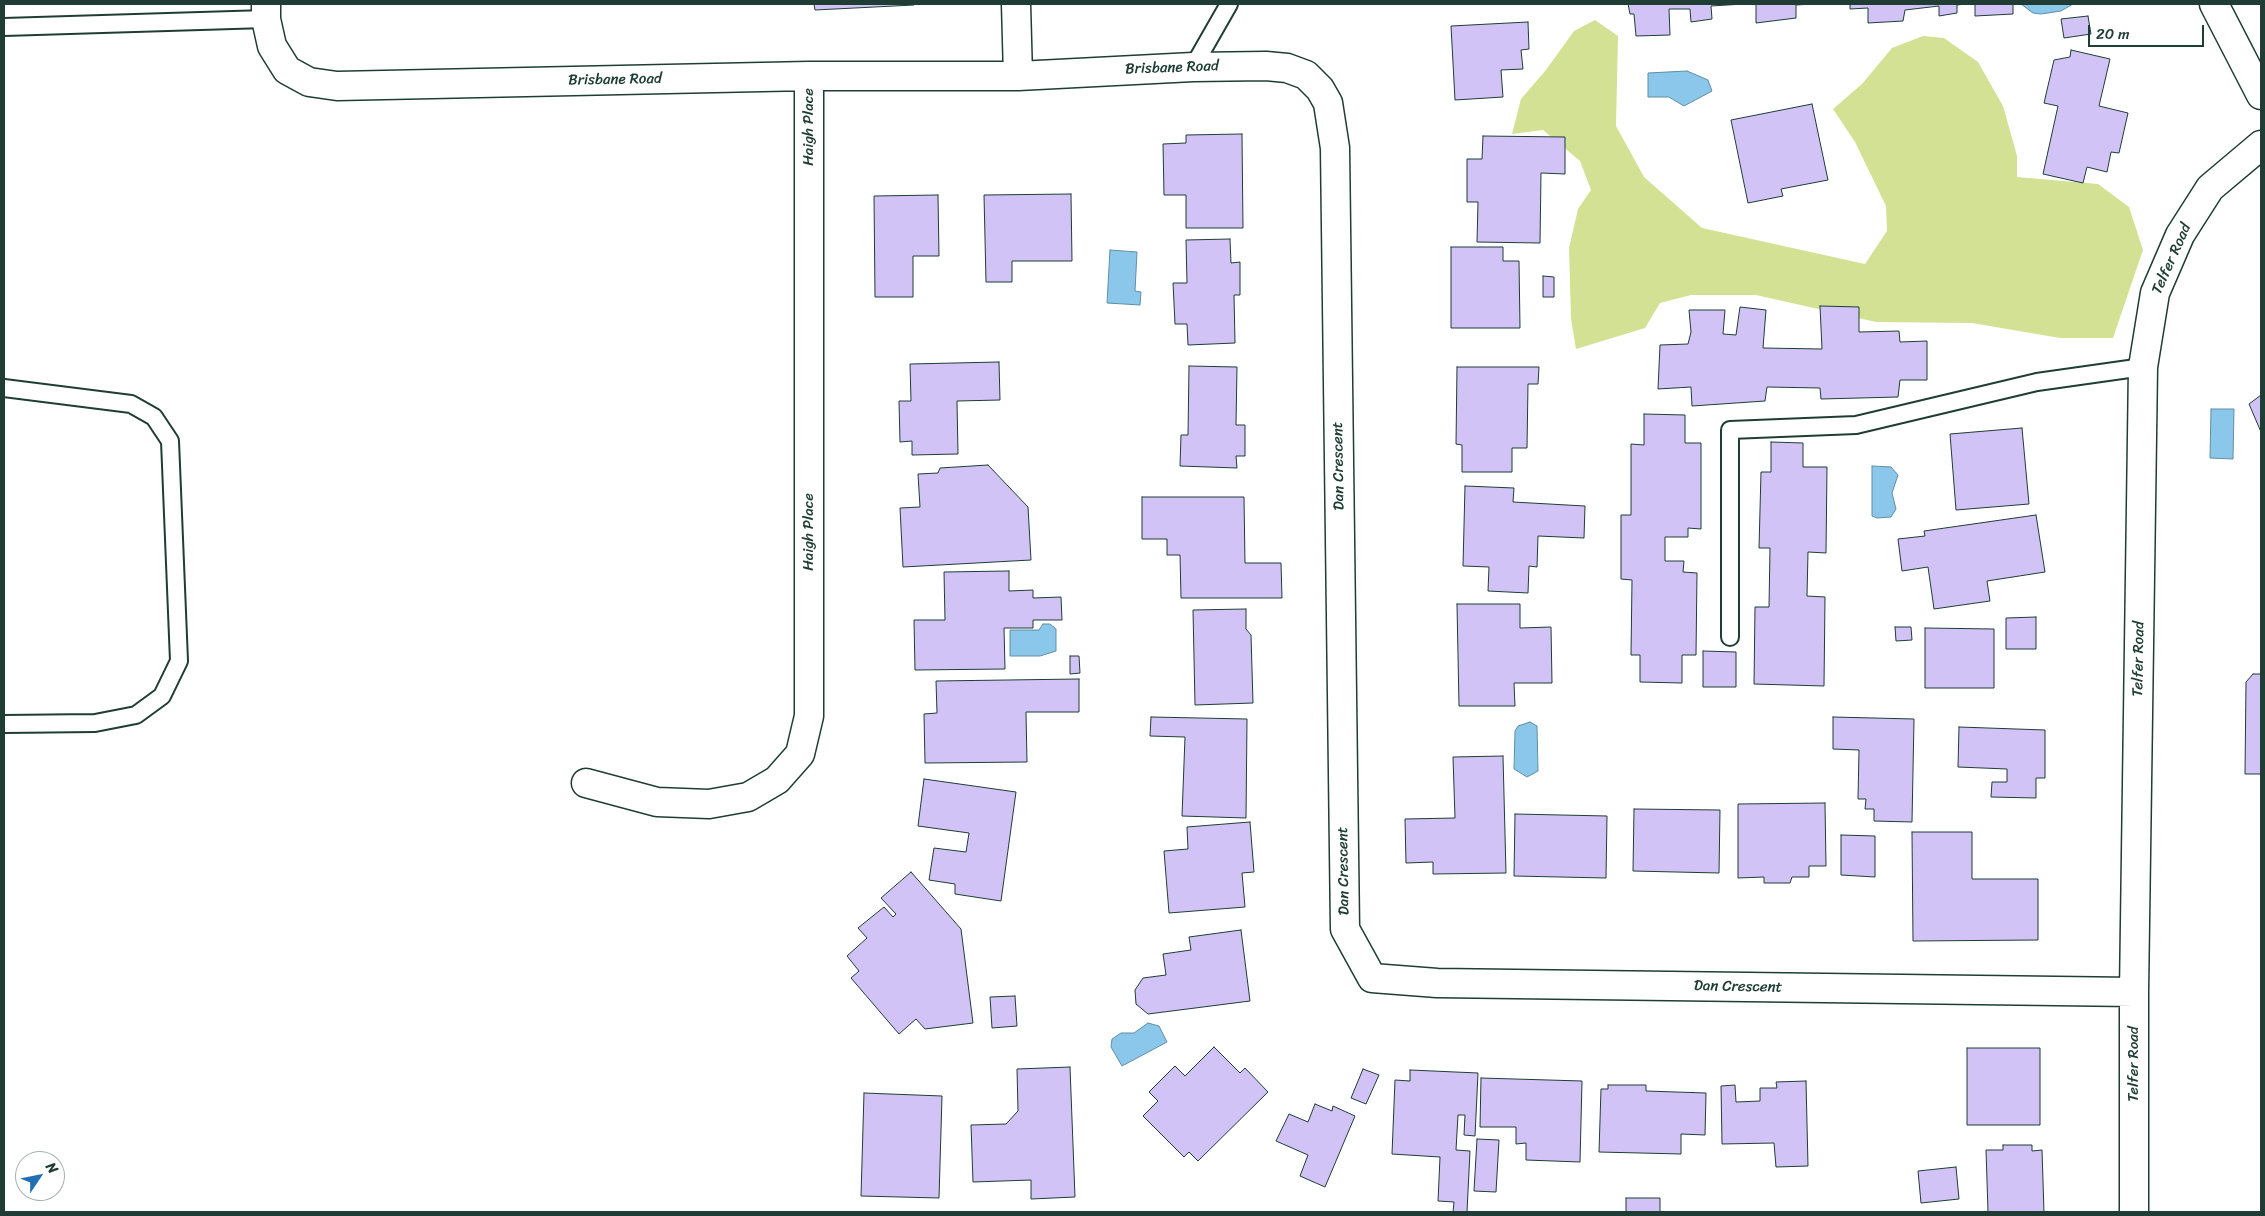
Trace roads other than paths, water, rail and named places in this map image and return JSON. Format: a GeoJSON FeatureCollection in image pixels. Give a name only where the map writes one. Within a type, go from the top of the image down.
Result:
{"type":"FeatureCollection","features":[{"type":"Feature","properties":{"kind":"street"},"geometry":{"type":"LineString","coordinates":[[1016,4],[1018,76]]}},
{"type":"Feature","properties":{"kind":"street"},"geometry":{"type":"LineString","coordinates":[[2214,4],[2261,95]]}},
{"type":"Feature","properties":{"kind":"street","name":"Brisbane Road"},"geometry":{"type":"LineString","coordinates":[[266,11],[272,46],[287,70],[309,82],[337,86],[809,76],[1018,76],[1193,67],[1266,66],[1287,68],[1306,75],[1320,89]]}},
{"type":"Feature","properties":{"kind":"street","name":"Haigh Place"},"geometry":{"type":"LineString","coordinates":[[586,783],[658,802],[709,804],[748,797],[777,780],[800,754],[809,716],[809,76]]}},
{"type":"Feature","properties":{"kind":"street","name":"Dan Crescent"},"geometry":{"type":"LineString","coordinates":[[1320,89],[1328,103],[1335,148],[1344,929],[1372,978],[1437,984],[2134,992]]}},
{"type":"Feature","properties":{"kind":"street","name":"Telfer Road"},"geometry":{"type":"LineString","coordinates":[[2134,1212],[2134,992],[2143,366],[2155,293],[2180,235],[2210,188],[2261,145]]}},
{"type":"Feature","properties":{"kind":"lane"},"geometry":{"type":"LineString","coordinates":[[1193,67],[1228,4]]}},
{"type":"Feature","properties":{"kind":"lane"},"geometry":{"type":"LineString","coordinates":[[4,27],[266,11]]}},
{"type":"Feature","properties":{"kind":"lane"},"geometry":{"type":"LineString","coordinates":[[1730,637],[1730,430],[1856,425],[2037,382],[2143,366]]}},
{"type":"Feature","properties":{"kind":"lane"},"geometry":{"type":"LineString","coordinates":[[4,388],[131,404],[154,417],[170,441],[179,661],[162,696],[136,715],[95,723],[4,724]]}},
{"type":"Feature","properties":{"kind":"water"},"geometry":{"type":"Polygon","coordinates":[[[2021,4],[2073,4],[2061,11],[2041,14],[2033,13],[2021,4]]]}},
{"type":"Feature","properties":{"kind":"water"},"geometry":{"type":"Polygon","coordinates":[[[1687,71],[1708,80],[1712,91],[1684,106],[1669,97],[1648,97],[1648,73],[1687,71]]]}},
{"type":"Feature","properties":{"kind":"water"},"geometry":{"type":"Polygon","coordinates":[[[1110,250],[1137,252],[1135,291],[1141,292],[1140,305],[1107,303],[1110,250]]]}},
{"type":"Feature","properties":{"kind":"water"},"geometry":{"type":"Polygon","coordinates":[[[2211,409],[2234,409],[2233,459],[2210,458],[2211,409]]]}},
{"type":"Feature","properties":{"kind":"water"},"geometry":{"type":"Polygon","coordinates":[[[1872,466],[1891,467],[1898,475],[1892,493],[1896,509],[1891,517],[1877,518],[1872,516],[1872,466]]]}},
{"type":"Feature","properties":{"kind":"water"},"geometry":{"type":"Polygon","coordinates":[[[1043,624],[1050,624],[1056,629],[1056,651],[1040,656],[1010,656],[1010,630],[1039,630],[1043,624]]]}},
{"type":"Feature","properties":{"kind":"water"},"geometry":{"type":"Polygon","coordinates":[[[1530,722],[1537,726],[1538,771],[1527,777],[1514,769],[1515,731],[1518,726],[1530,722]]]}},
{"type":"Feature","properties":{"kind":"water"},"geometry":{"type":"Polygon","coordinates":[[[1148,1023],[1159,1026],[1167,1042],[1122,1066],[1111,1047],[1112,1039],[1121,1033],[1134,1033],[1148,1023]]]}}]}
